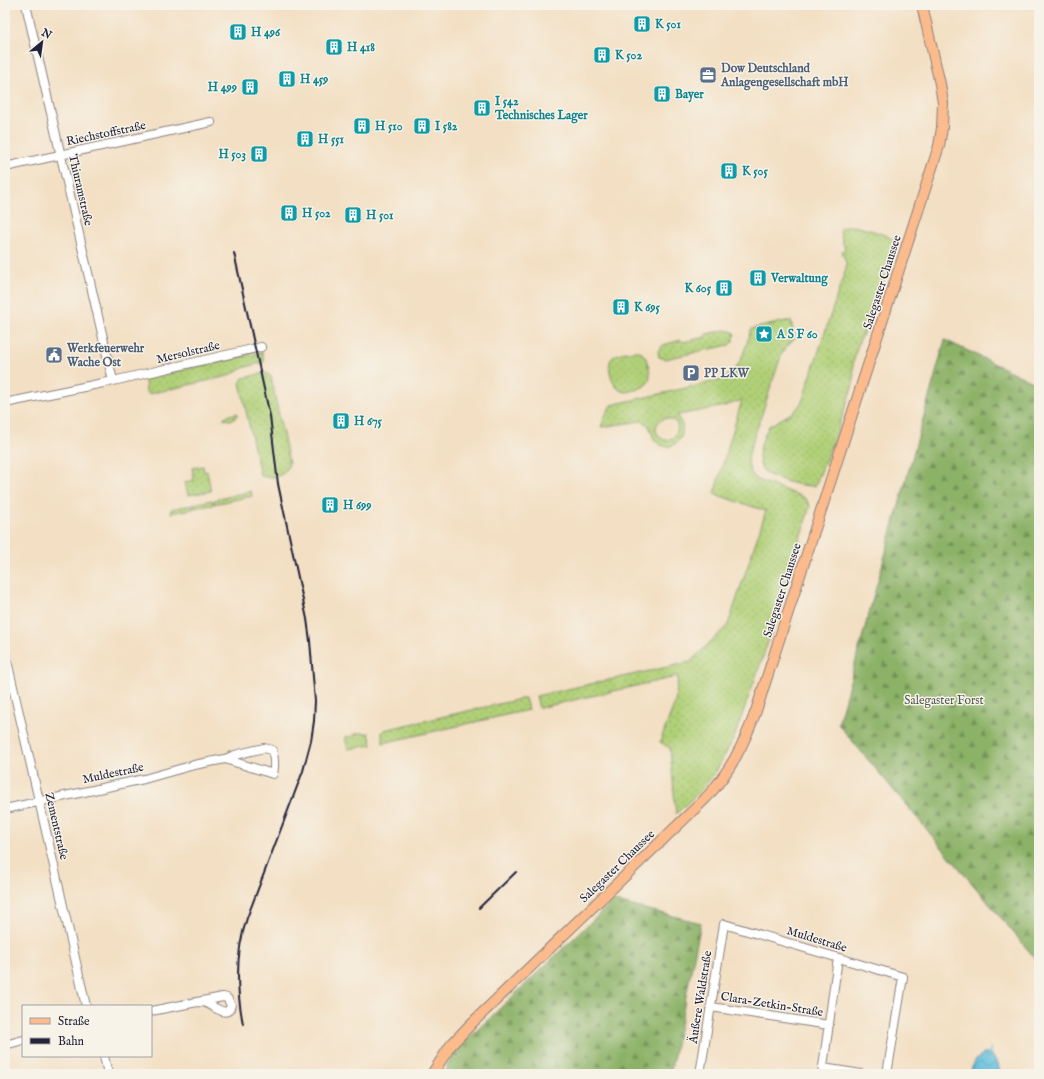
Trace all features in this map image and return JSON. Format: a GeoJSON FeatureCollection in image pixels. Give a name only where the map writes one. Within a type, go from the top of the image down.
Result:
{"type":"FeatureCollection","features":[{"type":"Feature","properties":{"kind":"main road","name":"Salegaster Chaussee"},"geometry":{"type":"LineString","coordinates":[[432,1074],[458,1036],[714,790],[730,768],[746,739],[939,146],[943,110],[940,84],[922,5]]}},
{"type":"Feature","properties":{"kind":"street","name":"Thiuramstraße"},"geometry":{"type":"LineString","coordinates":[[26,5],[113,382]]}},
{"type":"Feature","properties":{"kind":"street","name":"Riechstoffstraße"},"geometry":{"type":"LineString","coordinates":[[5,168],[211,122]]}},
{"type":"Feature","properties":{"kind":"street","name":"Mersolstraße"},"geometry":{"type":"LineString","coordinates":[[5,403],[113,382],[260,347]]}},
{"type":"Feature","properties":{"kind":"street","name":"Zementstraße"},"geometry":{"type":"LineString","coordinates":[[5,652],[86,1005]]}},
{"type":"Feature","properties":{"kind":"street","name":"Muldestraße"},"geometry":{"type":"LineString","coordinates":[[5,809],[144,779],[264,748],[272,750],[275,759],[275,767],[273,774],[225,759]]}},
{"type":"Feature","properties":{"kind":"street","name":"Muldestraße"},"geometry":{"type":"LineString","coordinates":[[724,924],[903,977],[887,1074]]}},
{"type":"Feature","properties":{"kind":"street","name":"Äußere Waldstraße"},"geometry":{"type":"LineString","coordinates":[[700,1074],[724,924]]}},
{"type":"Feature","properties":{"kind":"street","name":"Clara-Zetkin-Straße"},"geometry":{"type":"LineString","coordinates":[[822,1071],[838,958]]}},
{"type":"Feature","properties":{"kind":"street"},"geometry":{"type":"LineString","coordinates":[[152,1011],[198,1002]]}},
{"type":"Feature","properties":{"kind":"street","name":"Clara-Zetkin-Straße"},"geometry":{"type":"LineString","coordinates":[[711,1007],[829,1025]]}},
{"type":"Feature","properties":{"kind":"street"},"geometry":{"type":"LineString","coordinates":[[5,1044],[22,1040]]}},
{"type":"Feature","properties":{"kind":"street"},"geometry":{"type":"LineString","coordinates":[[104,1057],[108,1074]]}},
{"type":"Feature","properties":{"kind":"street"},"geometry":{"type":"LineString","coordinates":[[822,1071],[861,1074]]}},
{"type":"Feature","properties":{"kind":"green space"},"geometry":{"type":"Polygon","coordinates":[[[849,226],[881,233],[895,242],[874,311],[858,344],[853,363],[854,380],[836,435],[815,486],[806,486],[769,475],[760,465],[759,454],[764,436],[769,426],[795,411],[802,402],[846,268],[842,251],[845,250],[840,232],[841,228],[849,226]]]}},
{"type":"Feature","properties":{"kind":"green space"},"geometry":{"type":"Polygon","coordinates":[[[791,321],[795,339],[785,348],[782,353],[749,453],[749,468],[758,480],[803,497],[810,506],[788,577],[781,606],[734,738],[715,773],[702,789],[676,814],[670,748],[660,742],[675,702],[678,677],[676,676],[539,708],[536,696],[690,662],[728,625],[766,511],[714,494],[742,400],[725,406],[678,415],[683,429],[682,435],[675,444],[670,446],[659,444],[654,438],[648,425],[641,421],[601,427],[611,405],[721,380],[728,376],[738,365],[751,329],[791,321]],[[665,418],[657,425],[656,429],[658,435],[663,439],[668,440],[676,434],[678,429],[677,424],[673,420],[665,418]]]}},
{"type":"Feature","properties":{"kind":"green space"},"geometry":{"type":"Polygon","coordinates":[[[726,330],[735,334],[733,341],[729,345],[665,359],[659,357],[658,351],[663,345],[681,340],[683,342],[706,337],[706,334],[726,330]]]}},
{"type":"Feature","properties":{"kind":"green space","name":"Salegaster Forst"},"geometry":{"type":"Polygon","coordinates":[[[945,340],[1039,385],[1039,963],[838,724],[945,340]]]}},
{"type":"Feature","properties":{"kind":"green space"},"geometry":{"type":"Polygon","coordinates":[[[639,351],[645,356],[650,372],[649,381],[641,388],[623,392],[614,384],[610,374],[611,360],[618,354],[639,351]]]}},
{"type":"Feature","properties":{"kind":"green space"},"geometry":{"type":"Polygon","coordinates":[[[262,352],[264,362],[243,368],[228,376],[149,394],[146,392],[145,381],[148,378],[262,352]]]}},
{"type":"Feature","properties":{"kind":"green space"},"geometry":{"type":"Polygon","coordinates":[[[264,373],[271,377],[289,463],[287,469],[283,473],[271,477],[260,475],[240,383],[243,378],[264,373]]]}},
{"type":"Feature","properties":{"kind":"green space"},"geometry":{"type":"Polygon","coordinates":[[[237,413],[237,416],[234,419],[224,419],[224,417],[237,413]]]}},
{"type":"Feature","properties":{"kind":"green space"},"geometry":{"type":"Polygon","coordinates":[[[203,466],[204,472],[207,471],[211,491],[188,495],[185,482],[194,480],[192,468],[203,466]]]}},
{"type":"Feature","properties":{"kind":"green space"},"geometry":{"type":"Polygon","coordinates":[[[251,491],[252,496],[214,504],[214,500],[251,491]]]}},
{"type":"Feature","properties":{"kind":"green space"},"geometry":{"type":"Polygon","coordinates":[[[212,500],[213,505],[194,508],[194,504],[212,500]]]}},
{"type":"Feature","properties":{"kind":"green space"},"geometry":{"type":"Polygon","coordinates":[[[192,505],[193,509],[171,513],[171,509],[192,505]]]}},
{"type":"Feature","properties":{"kind":"green space"},"geometry":{"type":"Polygon","coordinates":[[[525,698],[528,710],[383,743],[382,733],[384,730],[525,698]]]}},
{"type":"Feature","properties":{"kind":"green space"},"geometry":{"type":"Polygon","coordinates":[[[358,733],[369,733],[372,745],[348,749],[345,737],[350,737],[358,733]]]}},
{"type":"Feature","properties":{"kind":"green space"},"geometry":{"type":"Polygon","coordinates":[[[613,901],[701,923],[670,1074],[444,1074],[453,1053],[613,901]]]}},
{"type":"Feature","properties":{"kind":"water"},"geometry":{"type":"Polygon","coordinates":[[[985,1053],[990,1053],[998,1063],[1000,1074],[969,1074],[975,1061],[985,1053]]]}},
{"type":"Feature","properties":{"kind":"waterway"},"geometry":{"type":"LineString","coordinates":[[988,1056],[991,1048]]}},
{"type":"Feature","properties":{"kind":"railway"},"geometry":{"type":"LineString","coordinates":[[234,253],[270,416],[278,484],[307,619],[315,701],[311,741],[303,771],[247,918],[240,944],[238,984],[243,1024]]}},
{"type":"Feature","properties":{"kind":"railway"},"geometry":{"type":"LineString","coordinates":[[479,908],[516,872]]}},
{"type":"Feature","properties":{"kind":"place","name":"K 501"},"geometry":{"type":"Point","coordinates":[642,24]}},
{"type":"Feature","properties":{"kind":"place","name":"H 496"},"geometry":{"type":"Point","coordinates":[238,32]}},
{"type":"Feature","properties":{"kind":"place","name":"H 418"},"geometry":{"type":"Point","coordinates":[334,47]}},
{"type":"Feature","properties":{"kind":"place","name":"K 502"},"geometry":{"type":"Point","coordinates":[602,55]}},
{"type":"Feature","properties":{"kind":"place","name":"Dow Deutschland Anlagengesellschaft mbH"},"geometry":{"type":"Point","coordinates":[708,75]}},
{"type":"Feature","properties":{"kind":"place","name":"H 459"},"geometry":{"type":"Point","coordinates":[287,79]}},
{"type":"Feature","properties":{"kind":"place","name":"H 499"},"geometry":{"type":"Point","coordinates":[250,87]}},
{"type":"Feature","properties":{"kind":"place","name":"Bayer"},"geometry":{"type":"Point","coordinates":[662,94]}},
{"type":"Feature","properties":{"kind":"place","name":"I 542 Technisches Lager"},"geometry":{"type":"Point","coordinates":[482,108]}},
{"type":"Feature","properties":{"kind":"place","name":"H 510"},"geometry":{"type":"Point","coordinates":[362,126]}},
{"type":"Feature","properties":{"kind":"place","name":"I 582"},"geometry":{"type":"Point","coordinates":[422,126]}},
{"type":"Feature","properties":{"kind":"place","name":"H 551"},"geometry":{"type":"Point","coordinates":[305,139]}},
{"type":"Feature","properties":{"kind":"place","name":"H 503"},"geometry":{"type":"Point","coordinates":[259,154]}},
{"type":"Feature","properties":{"kind":"place","name":"K 505"},"geometry":{"type":"Point","coordinates":[729,171]}},
{"type":"Feature","properties":{"kind":"place","name":"H 502"},"geometry":{"type":"Point","coordinates":[289,213]}},
{"type":"Feature","properties":{"kind":"place","name":"H 501"},"geometry":{"type":"Point","coordinates":[353,215]}},
{"type":"Feature","properties":{"kind":"place","name":"Verwaltung"},"geometry":{"type":"Point","coordinates":[758,278]}},
{"type":"Feature","properties":{"kind":"place","name":"K 605"},"geometry":{"type":"Point","coordinates":[724,288]}},
{"type":"Feature","properties":{"kind":"place","name":"K 695"},"geometry":{"type":"Point","coordinates":[621,307]}},
{"type":"Feature","properties":{"kind":"place","name":"A S F 60"},"geometry":{"type":"Point","coordinates":[764,334]}},
{"type":"Feature","properties":{"kind":"place","name":"Werkfeuerwehr Wache Ost"},"geometry":{"type":"Point","coordinates":[54,355]}},
{"type":"Feature","properties":{"kind":"place","name":"PP LKW"},"geometry":{"type":"Point","coordinates":[691,373]}},
{"type":"Feature","properties":{"kind":"place","name":"H 675"},"geometry":{"type":"Point","coordinates":[341,421]}},
{"type":"Feature","properties":{"kind":"place","name":"H 699"},"geometry":{"type":"Point","coordinates":[330,505]}}]}
